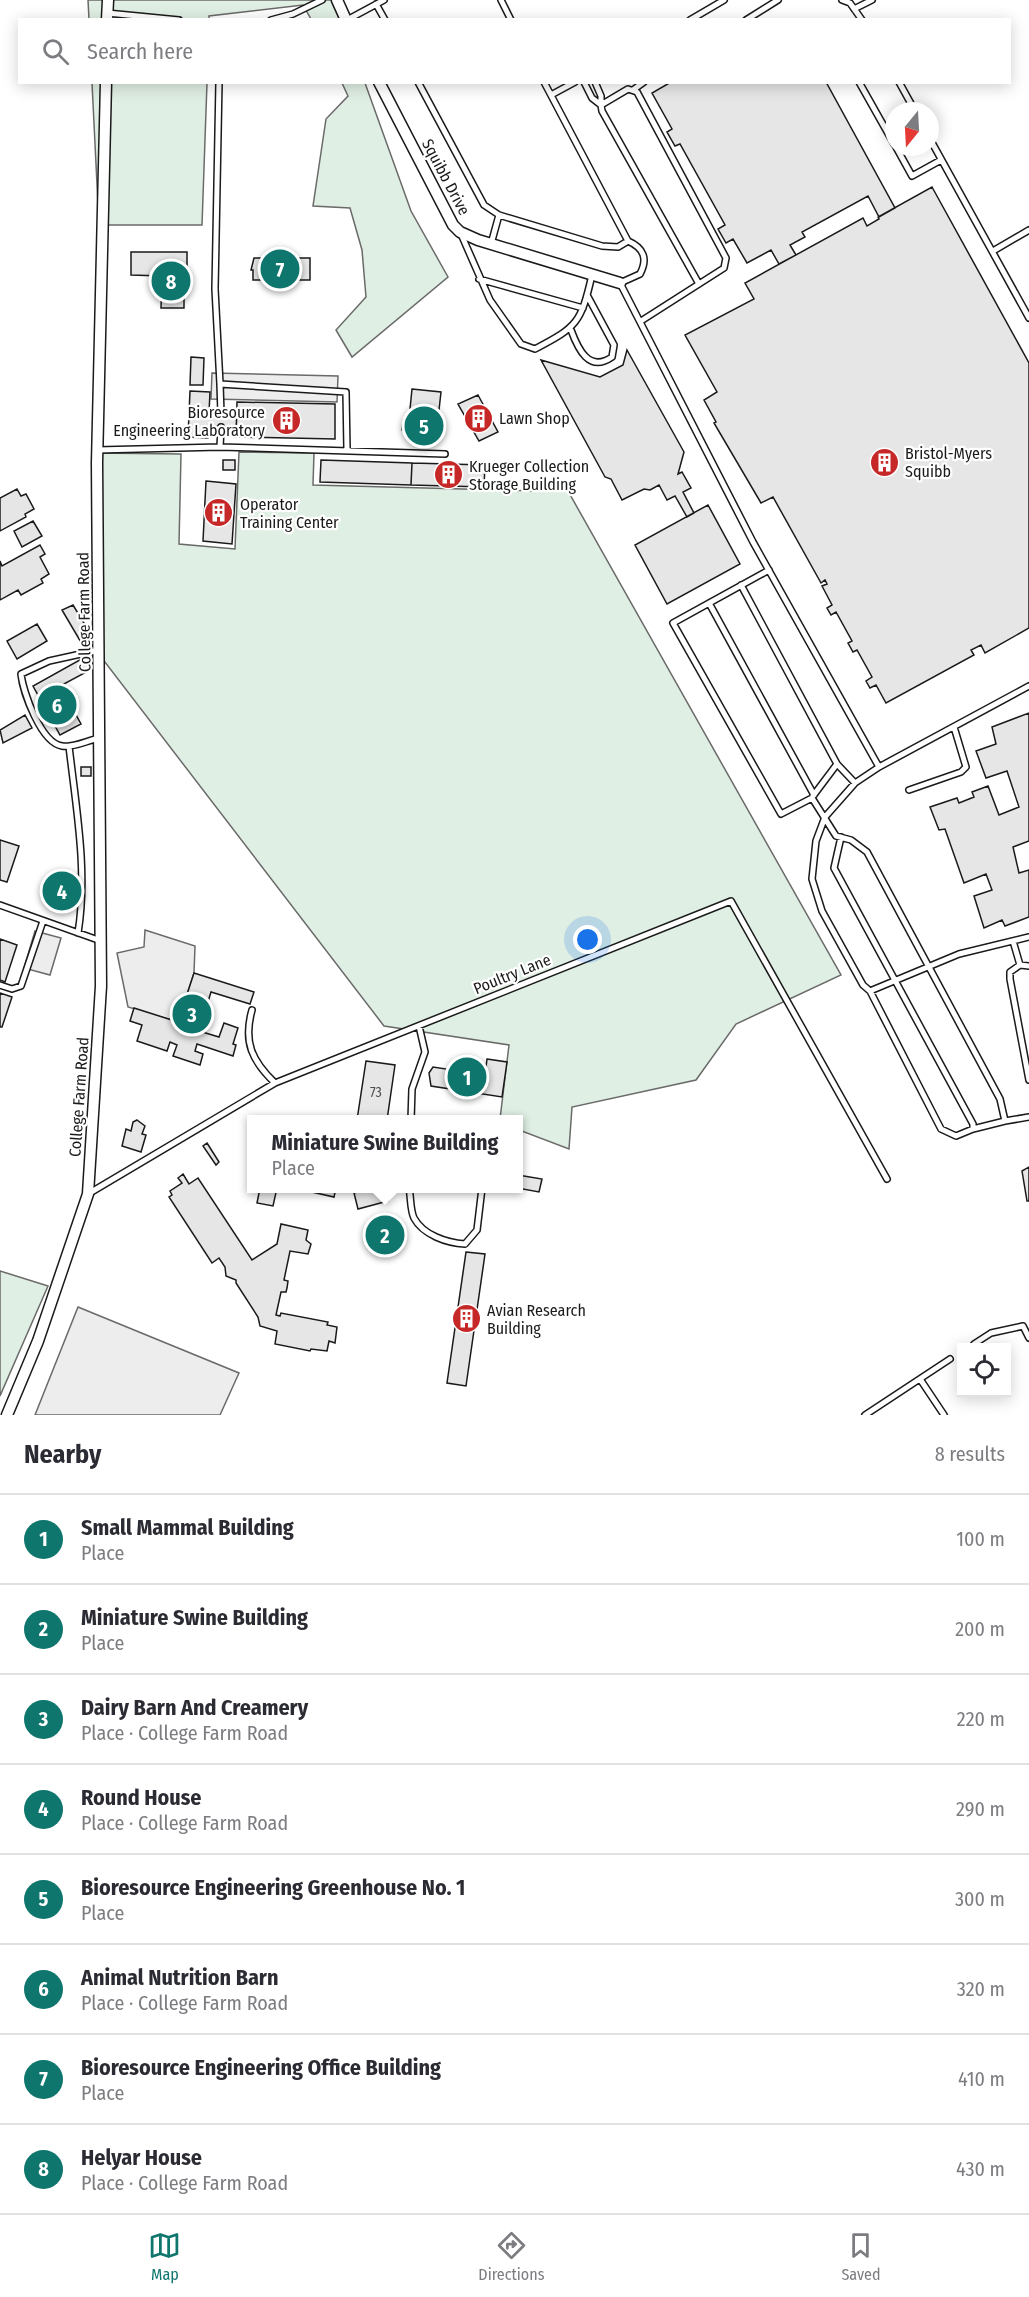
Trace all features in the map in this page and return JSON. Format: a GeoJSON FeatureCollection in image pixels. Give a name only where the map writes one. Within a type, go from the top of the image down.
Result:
{"type":"FeatureCollection","features":[{"type":"Feature","properties":{"kind":"street"},"geometry":{"type":"LineString","coordinates":[[107,16],[108,0]]}},
{"type":"Feature","properties":{"kind":"street"},"geometry":{"type":"LineString","coordinates":[[337,0],[346,18]]}},
{"type":"Feature","properties":{"kind":"street","name":"College Farm Road"},"geometry":{"type":"LineString","coordinates":[[7,1415],[38,1341],[88,1194],[101,941],[97,450],[106,84]]}},
{"type":"Feature","properties":{"kind":"street","name":"Squibb Drive"},"geometry":{"type":"LineString","coordinates":[[380,84],[453,225],[460,232],[491,244],[620,283]]}},
{"type":"Feature","properties":{"kind":"lane"},"geometry":{"type":"LineString","coordinates":[[278,18],[293,14],[322,0]]}},
{"type":"Feature","properties":{"kind":"lane"},"geometry":{"type":"LineString","coordinates":[[351,18],[384,0]]}},
{"type":"Feature","properties":{"kind":"lane"},"geometry":{"type":"LineString","coordinates":[[501,0],[510,18]]}},
{"type":"Feature","properties":{"kind":"lane"},"geometry":{"type":"LineString","coordinates":[[693,18],[724,0]]}},
{"type":"Feature","properties":{"kind":"lane"},"geometry":{"type":"LineString","coordinates":[[749,18],[778,0]]}},
{"type":"Feature","properties":{"kind":"lane"},"geometry":{"type":"LineString","coordinates":[[842,0],[854,9],[861,18]]}},
{"type":"Feature","properties":{"kind":"lane"},"geometry":{"type":"LineString","coordinates":[[854,9],[872,0]]}},
{"type":"Feature","properties":{"kind":"lane"},"geometry":{"type":"LineString","coordinates":[[376,4],[384,18]]}},
{"type":"Feature","properties":{"kind":"lane"},"geometry":{"type":"LineString","coordinates":[[107,16],[142,18]]}},
{"type":"Feature","properties":{"kind":"lane"},"geometry":{"type":"LineString","coordinates":[[219,84],[214,289],[221,414]]}},
{"type":"Feature","properties":{"kind":"lane"},"geometry":{"type":"LineString","coordinates":[[419,84],[484,205],[499,215],[602,246],[618,247],[628,242]]}},
{"type":"Feature","properties":{"kind":"lane"},"geometry":{"type":"LineString","coordinates":[[545,84],[628,242],[638,246],[645,264],[640,274],[620,283],[769,570],[879,767]]}},
{"type":"Feature","properties":{"kind":"lane"},"geometry":{"type":"LineString","coordinates":[[552,95],[571,84]]}},
{"type":"Feature","properties":{"kind":"lane"},"geometry":{"type":"LineString","coordinates":[[585,84],[592,98],[601,105]]}},
{"type":"Feature","properties":{"kind":"lane"},"geometry":{"type":"LineString","coordinates":[[596,84],[601,96],[602,111],[699,284]]}},
{"type":"Feature","properties":{"kind":"lane"},"geometry":{"type":"LineString","coordinates":[[633,90],[641,84]]}},
{"type":"Feature","properties":{"kind":"lane"},"geometry":{"type":"LineString","coordinates":[[860,84],[885,128]]}},
{"type":"Feature","properties":{"kind":"lane"},"geometry":{"type":"LineString","coordinates":[[900,84],[910,102]]}},
{"type":"Feature","properties":{"kind":"lane"},"geometry":{"type":"LineString","coordinates":[[601,105],[628,89],[637,92],[726,258],[724,268],[641,321]]}},
{"type":"Feature","properties":{"kind":"lane"},"geometry":{"type":"LineString","coordinates":[[901,156],[912,176],[941,160]]}},
{"type":"Feature","properties":{"kind":"lane"},"geometry":{"type":"LineString","coordinates":[[939,156],[1029,318]]}},
{"type":"Feature","properties":{"kind":"lane"},"geometry":{"type":"LineString","coordinates":[[491,244],[499,215]]}},
{"type":"Feature","properties":{"kind":"lane"},"geometry":{"type":"LineString","coordinates":[[993,251],[1029,230]]}},
{"type":"Feature","properties":{"kind":"lane"},"geometry":{"type":"LineString","coordinates":[[460,232],[479,279],[520,344],[535,349],[571,330],[583,308],[592,274]]}},
{"type":"Feature","properties":{"kind":"lane"},"geometry":{"type":"LineString","coordinates":[[479,279],[583,308]]}},
{"type":"Feature","properties":{"kind":"lane"},"geometry":{"type":"LineString","coordinates":[[571,330],[577,347],[586,358],[596,363],[605,362],[612,357],[614,345],[587,295]]}},
{"type":"Feature","properties":{"kind":"lane"},"geometry":{"type":"LineString","coordinates":[[220,384],[346,392],[347,450]]}},
{"type":"Feature","properties":{"kind":"lane"},"geometry":{"type":"LineString","coordinates":[[220,447],[221,427]]}},
{"type":"Feature","properties":{"kind":"lane"},"geometry":{"type":"LineString","coordinates":[[97,450],[220,447],[444,454]]}},
{"type":"Feature","properties":{"kind":"lane"},"geometry":{"type":"LineString","coordinates":[[769,570],[673,623],[781,814],[813,796],[837,764]]}},
{"type":"Feature","properties":{"kind":"lane"},"geometry":{"type":"LineString","coordinates":[[741,585],[837,764],[855,783]]}},
{"type":"Feature","properties":{"kind":"lane"},"geometry":{"type":"LineString","coordinates":[[709,603],[836,836],[867,852],[1000,1099],[1005,1120]]}},
{"type":"Feature","properties":{"kind":"lane"},"geometry":{"type":"LineString","coordinates":[[100,650],[49,661],[21,674],[23,689],[41,728],[53,742],[69,746],[100,738]]}},
{"type":"Feature","properties":{"kind":"lane"},"geometry":{"type":"LineString","coordinates":[[1029,686],[879,767],[855,783],[825,817],[812,859],[816,894],[862,985],[870,992],[941,1129],[956,1136],[1005,1120],[1029,1117]]}},
{"type":"Feature","properties":{"kind":"lane"},"geometry":{"type":"LineString","coordinates":[[909,790],[962,772],[966,767],[954,727]]}},
{"type":"Feature","properties":{"kind":"lane"},"geometry":{"type":"LineString","coordinates":[[69,746],[83,871],[78,933]]}},
{"type":"Feature","properties":{"kind":"lane"},"geometry":{"type":"LineString","coordinates":[[841,837],[834,868],[973,1124],[973,1129]]}},
{"type":"Feature","properties":{"kind":"lane","name":"Poultry Lane"},"geometry":{"type":"LineString","coordinates":[[88,1194],[275,1083],[731,901],[887,1179]]}},
{"type":"Feature","properties":{"kind":"lane"},"geometry":{"type":"LineString","coordinates":[[0,905],[101,941]]}},
{"type":"Feature","properties":{"kind":"lane"},"geometry":{"type":"LineString","coordinates":[[0,985],[12,989],[21,986],[43,921]]}},
{"type":"Feature","properties":{"kind":"lane"},"geometry":{"type":"LineString","coordinates":[[870,992],[959,954],[1029,937]]}},
{"type":"Feature","properties":{"kind":"lane"},"geometry":{"type":"LineString","coordinates":[[1013,941],[1020,965]]}},
{"type":"Feature","properties":{"kind":"lane"},"geometry":{"type":"LineString","coordinates":[[1029,966],[1020,965],[1010,972],[1029,1080]]}},
{"type":"Feature","properties":{"kind":"lane"},"geometry":{"type":"LineString","coordinates":[[252,1010],[249,1027],[252,1054],[255,1063],[275,1083]]}},
{"type":"Feature","properties":{"kind":"lane"},"geometry":{"type":"LineString","coordinates":[[411,1115],[412,1089],[425,1052],[419,1026]]}},
{"type":"Feature","properties":{"kind":"lane"},"geometry":{"type":"LineString","coordinates":[[410,1193],[414,1217],[423,1229],[442,1240],[465,1244],[477,1230],[481,1193]]}},
{"type":"Feature","properties":{"kind":"lane"},"geometry":{"type":"LineString","coordinates":[[976,1343],[991,1333],[1023,1326],[1029,1338]]}},
{"type":"Feature","properties":{"kind":"lane"},"geometry":{"type":"LineString","coordinates":[[866,1415],[950,1359]]}},
{"type":"Feature","properties":{"kind":"lane"},"geometry":{"type":"LineString","coordinates":[[920,1379],[944,1415]]}},
{"type":"Feature","properties":{"kind":"green space"},"geometry":{"type":"Polygon","coordinates":[[[88,0],[335,0],[342,18],[310,18],[303,5],[209,16],[209,18],[89,18],[88,0]]]}},
{"type":"Feature","properties":{"kind":"green space"},"geometry":{"type":"Polygon","coordinates":[[[92,84],[207,84],[202,225],[99,225],[92,84]]]}},
{"type":"Feature","properties":{"kind":"green space"},"geometry":{"type":"Polygon","coordinates":[[[342,84],[365,84],[411,211],[448,277],[352,357],[336,330],[366,297],[362,250],[350,208],[313,206],[326,119],[348,96],[342,84]]]}},
{"type":"Feature","properties":{"kind":"green space"},"geometry":{"type":"Polygon","coordinates":[[[239,452],[314,453],[313,485],[541,491],[564,484],[841,975],[736,1024],[696,1080],[572,1107],[569,1149],[523,1132],[523,1115],[500,1115],[509,1045],[384,1026],[98,653],[93,453],[181,454],[179,544],[235,549],[239,452]]]}},
{"type":"Feature","properties":{"kind":"green space"},"geometry":{"type":"Polygon","coordinates":[[[0,1271],[48,1286],[0,1396],[0,1271]]]}},
{"type":"Feature","properties":{"kind":"shaded area"},"geometry":{"type":"Polygon","coordinates":[[[212,373],[338,376],[337,402],[211,399],[212,373]]]}},
{"type":"Feature","properties":{"kind":"shaded area"},"geometry":{"type":"Polygon","coordinates":[[[145,930],[195,946],[194,973],[178,1022],[128,1007],[117,953],[144,947],[145,930]]]}},
{"type":"Feature","properties":{"kind":"shaded area"},"geometry":{"type":"Polygon","coordinates":[[[35,931],[61,938],[50,975],[24,968],[35,931]]]}},
{"type":"Feature","properties":{"kind":"shaded area"},"geometry":{"type":"Polygon","coordinates":[[[78,1307],[239,1373],[220,1415],[35,1415],[78,1307]]]}},
{"type":"Feature","properties":{"kind":"building"},"geometry":{"type":"Polygon","coordinates":[[[668,84],[827,84],[895,208],[879,217],[868,196],[802,232],[805,237],[790,245],[796,255],[779,264],[771,250],[747,263],[733,239],[726,243],[718,229],[725,225],[680,144],[675,146],[667,132],[672,129],[652,93],[668,84]]]}},
{"type":"Feature","properties":{"kind":"building","name":"Bristol-Myers Squibb"},"geometry":{"type":"Polygon","coordinates":[[[932,187],[1029,363],[1029,628],[985,653],[981,645],[971,650],[974,655],[886,703],[876,685],[870,688],[866,681],[872,677],[857,650],[853,652],[848,643],[852,641],[836,612],[831,615],[827,608],[832,605],[822,586],[827,584],[825,580],[821,583],[773,497],[761,503],[714,423],[716,422],[704,400],[717,392],[685,335],[754,299],[745,283],[863,218],[867,226],[879,219],[878,217],[932,187]]]}},
{"type":"Feature","properties":{"kind":"building"},"geometry":{"type":"Polygon","coordinates":[[[131,252],[187,252],[187,275],[180,275],[180,290],[184,290],[184,308],[161,308],[162,276],[131,275],[131,252]]]}},
{"type":"Feature","properties":{"kind":"building"},"geometry":{"type":"Polygon","coordinates":[[[254,258],[310,258],[310,280],[253,280],[253,270],[251,270],[254,258]]]}},
{"type":"Feature","properties":{"kind":"building"},"geometry":{"type":"Polygon","coordinates":[[[627,350],[684,452],[678,474],[682,472],[691,488],[683,492],[694,513],[687,517],[675,496],[667,500],[659,485],[650,490],[644,489],[622,500],[611,479],[605,477],[541,360],[600,377],[623,365],[627,350]]]}},
{"type":"Feature","properties":{"kind":"building"},"geometry":{"type":"Polygon","coordinates":[[[191,357],[204,358],[203,385],[190,385],[191,357]]]}},
{"type":"Feature","properties":{"kind":"building"},"geometry":{"type":"Polygon","coordinates":[[[412,389],[441,392],[439,410],[410,409],[412,389]]]}},
{"type":"Feature","properties":{"kind":"building"},"geometry":{"type":"Polygon","coordinates":[[[190,391],[210,392],[209,413],[237,415],[236,427],[208,426],[208,438],[188,437],[190,391]]]}},
{"type":"Feature","properties":{"kind":"building","name":"Lawn Shop"},"geometry":{"type":"Polygon","coordinates":[[[478,395],[498,432],[479,441],[458,404],[478,395]]]}},
{"type":"Feature","properties":{"kind":"building","name":"Bioresource Engineering Laboratory"},"geometry":{"type":"Polygon","coordinates":[[[237,402],[335,404],[335,439],[236,437],[237,402]]]}},
{"type":"Feature","properties":{"kind":"building"},"geometry":{"type":"Polygon","coordinates":[[[411,416],[438,417],[437,437],[409,435],[411,416]]]}},
{"type":"Feature","properties":{"kind":"building"},"geometry":{"type":"Polygon","coordinates":[[[403,421],[409,422],[408,431],[402,430],[403,421]]]}},
{"type":"Feature","properties":{"kind":"building"},"geometry":{"type":"Polygon","coordinates":[[[223,460],[235,460],[235,470],[223,470],[223,460]]]}},
{"type":"Feature","properties":{"kind":"building"},"geometry":{"type":"Polygon","coordinates":[[[321,460],[412,463],[411,485],[320,482],[321,460]]]}},
{"type":"Feature","properties":{"kind":"building","name":"Krueger Collection Storage Building"},"geometry":{"type":"Polygon","coordinates":[[[412,463],[485,465],[484,487],[411,485],[412,463]]]}},
{"type":"Feature","properties":{"kind":"building","name":"Operator Training Center"},"geometry":{"type":"Polygon","coordinates":[[[206,481],[236,484],[232,544],[203,541],[206,481]]]}},
{"type":"Feature","properties":{"kind":"building"},"geometry":{"type":"Polygon","coordinates":[[[17,489],[21,496],[26,494],[34,509],[25,514],[26,517],[0,531],[0,498],[17,489]]]}},
{"type":"Feature","properties":{"kind":"building"},"geometry":{"type":"Polygon","coordinates":[[[708,505],[740,564],[667,604],[635,545],[708,505]]]}},
{"type":"Feature","properties":{"kind":"building"},"geometry":{"type":"Polygon","coordinates":[[[33,521],[42,536],[22,547],[14,531],[33,521]]]}},
{"type":"Feature","properties":{"kind":"building"},"geometry":{"type":"Polygon","coordinates":[[[40,545],[45,554],[40,557],[49,574],[41,579],[43,583],[21,595],[18,590],[0,600],[0,561],[2,566],[40,545]]]}},
{"type":"Feature","properties":{"kind":"building"},"geometry":{"type":"Polygon","coordinates":[[[73,605],[93,638],[82,644],[62,610],[73,605]]]}},
{"type":"Feature","properties":{"kind":"building"},"geometry":{"type":"Polygon","coordinates":[[[37,624],[47,641],[17,659],[7,641],[37,624]]]}},
{"type":"Feature","properties":{"kind":"building"},"geometry":{"type":"Polygon","coordinates":[[[85,657],[92,669],[60,686],[81,724],[60,735],[33,686],[85,657]]]}},
{"type":"Feature","properties":{"kind":"building"},"geometry":{"type":"Polygon","coordinates":[[[1029,713],[1029,841],[1013,847],[1019,873],[1029,870],[1029,917],[1005,926],[1002,920],[984,928],[974,896],[992,890],[986,874],[964,883],[945,829],[939,830],[930,807],[957,798],[959,803],[974,797],[972,792],[988,786],[999,815],[1019,807],[1007,771],[986,778],[976,751],[996,744],[992,727],[1029,713]]]}},
{"type":"Feature","properties":{"kind":"building"},"geometry":{"type":"Polygon","coordinates":[[[25,715],[32,728],[3,743],[0,730],[25,715]]]}},
{"type":"Feature","properties":{"kind":"building"},"geometry":{"type":"Polygon","coordinates":[[[81,767],[91,767],[91,776],[81,776],[81,767]]]}},
{"type":"Feature","properties":{"kind":"building"},"geometry":{"type":"Polygon","coordinates":[[[0,840],[19,846],[7,882],[0,880],[0,840]]]}},
{"type":"Feature","properties":{"kind":"building"},"geometry":{"type":"Polygon","coordinates":[[[62,875],[74,879],[78,891],[74,903],[62,907],[50,903],[46,891],[50,879],[62,875]]]}},
{"type":"Feature","properties":{"kind":"building"},"geometry":{"type":"Polygon","coordinates":[[[0,939],[17,945],[5,982],[0,980],[0,939]]]}},
{"type":"Feature","properties":{"kind":"building"},"geometry":{"type":"Polygon","coordinates":[[[194,973],[254,992],[250,1004],[211,992],[199,1031],[219,1037],[224,1023],[238,1028],[233,1044],[236,1045],[233,1056],[197,1044],[195,1051],[203,1054],[200,1065],[173,1056],[177,1045],[170,1042],[167,1051],[137,1041],[142,1025],[130,1021],[134,1008],[178,1022],[194,973]]]}},
{"type":"Feature","properties":{"kind":"building"},"geometry":{"type":"Polygon","coordinates":[[[0,993],[12,997],[2,1027],[0,1027],[0,993]]]}},
{"type":"Feature","properties":{"kind":"building"},"geometry":{"type":"Polygon","coordinates":[[[487,1059],[507,1062],[502,1097],[431,1086],[429,1073],[433,1067],[485,1075],[487,1059]]]}},
{"type":"Feature","properties":{"kind":"building"},"geometry":{"type":"Polygon","coordinates":[[[366,1061],[395,1065],[388,1115],[358,1115],[366,1061]]]}},
{"type":"Feature","properties":{"kind":"building"},"geometry":{"type":"Polygon","coordinates":[[[137,1120],[145,1126],[142,1134],[146,1135],[141,1152],[122,1146],[126,1129],[131,1131],[133,1122],[137,1120]]]}},
{"type":"Feature","properties":{"kind":"building"},"geometry":{"type":"Polygon","coordinates":[[[207,1143],[219,1162],[216,1165],[203,1146],[207,1143]]]}},
{"type":"Feature","properties":{"kind":"building"},"geometry":{"type":"Polygon","coordinates":[[[1029,1167],[1029,1201],[1027,1201],[1022,1171],[1029,1167]]]}},
{"type":"Feature","properties":{"kind":"building"},"geometry":{"type":"Polygon","coordinates":[[[183,1174],[189,1184],[198,1178],[252,1260],[277,1244],[281,1224],[308,1230],[306,1240],[311,1244],[308,1254],[290,1251],[284,1280],[288,1281],[287,1288],[286,1292],[281,1292],[276,1315],[280,1316],[281,1313],[328,1322],[327,1325],[337,1327],[335,1343],[329,1341],[327,1351],[311,1349],[310,1351],[275,1344],[277,1331],[260,1326],[258,1317],[236,1280],[226,1276],[225,1267],[219,1258],[212,1263],[169,1197],[172,1195],[170,1191],[182,1183],[178,1178],[183,1174]]]}},
{"type":"Feature","properties":{"kind":"building"},"geometry":{"type":"Polygon","coordinates":[[[523,1176],[542,1179],[539,1192],[523,1189],[523,1176]]]}},
{"type":"Feature","properties":{"kind":"building"},"geometry":{"type":"Polygon","coordinates":[[[259,1193],[276,1193],[273,1206],[257,1203],[259,1193]]]}},
{"type":"Feature","properties":{"kind":"building"},"geometry":{"type":"Polygon","coordinates":[[[316,1193],[335,1193],[334,1197],[316,1193]]]}},
{"type":"Feature","properties":{"kind":"building"},"geometry":{"type":"Polygon","coordinates":[[[354,1193],[386,1193],[388,1201],[358,1209],[354,1193]]]}},
{"type":"Feature","properties":{"kind":"building"},"geometry":{"type":"Polygon","coordinates":[[[397,1222],[402,1238],[373,1248],[368,1232],[397,1222]]]}},
{"type":"Feature","properties":{"kind":"building","name":"Avian Research Building"},"geometry":{"type":"Polygon","coordinates":[[[466,1252],[485,1254],[466,1386],[447,1383],[466,1252]]]}},
{"type":"Feature","properties":{"kind":"place","name":"Bioresource Engineering Office Building"},"geometry":{"type":"Point","coordinates":[280,269]}},
{"type":"Feature","properties":{"kind":"place","name":"Helyar House"},"geometry":{"type":"Point","coordinates":[171,281]}},
{"type":"Feature","properties":{"kind":"place","name":"Lawn Shop"},"geometry":{"type":"Point","coordinates":[478,418]}},
{"type":"Feature","properties":{"kind":"place","name":"Bioresource Engineering Laboratory"},"geometry":{"type":"Point","coordinates":[286,421]}},
{"type":"Feature","properties":{"kind":"place","name":"Bioresource Engineering Greenhouse No. 1"},"geometry":{"type":"Point","coordinates":[424,426]}},
{"type":"Feature","properties":{"kind":"place","name":"Bristol-Myers Squibb"},"geometry":{"type":"Point","coordinates":[884,462]}},
{"type":"Feature","properties":{"kind":"place","name":"Krueger Collection Storage Building"},"geometry":{"type":"Point","coordinates":[448,475]}},
{"type":"Feature","properties":{"kind":"place","name":"Operator Training Center"},"geometry":{"type":"Point","coordinates":[219,513]}},
{"type":"Feature","properties":{"kind":"place","name":"Animal Nutrition Barn"},"geometry":{"type":"Point","coordinates":[57,705]}},
{"type":"Feature","properties":{"kind":"place","name":"Round House"},"geometry":{"type":"Point","coordinates":[62,891]}},
{"type":"Feature","properties":{"kind":"place","name":"Dairy Barn And Creamery"},"geometry":{"type":"Point","coordinates":[192,1014]}},
{"type":"Feature","properties":{"kind":"place","name":"Small Mammal Building"},"geometry":{"type":"Point","coordinates":[467,1077]}},
{"type":"Feature","properties":{"kind":"place","name":"Miniature Swine Building"},"geometry":{"type":"Point","coordinates":[385,1235]}},
{"type":"Feature","properties":{"kind":"place","name":"Avian Research Building"},"geometry":{"type":"Point","coordinates":[466,1319]}}]}
